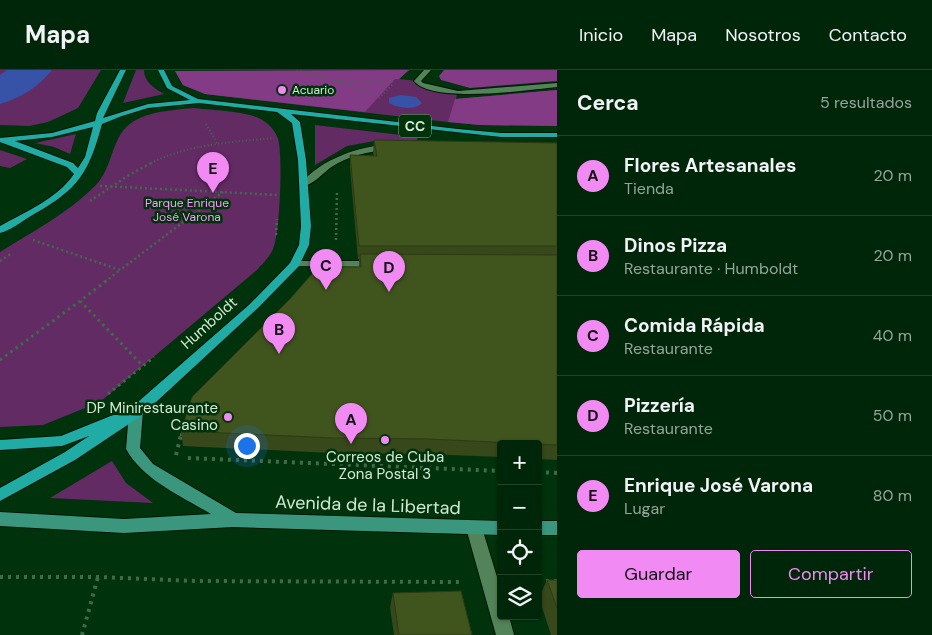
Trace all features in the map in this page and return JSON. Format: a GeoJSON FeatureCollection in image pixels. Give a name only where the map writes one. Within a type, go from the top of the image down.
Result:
{"type":"FeatureCollection","features":[{"type":"Feature","properties":{"kind":"main road"},"geometry":{"type":"LineString","coordinates":[[0,230],[49,202],[71,185],[89,157],[98,123],[123,70]]}},
{"type":"Feature","properties":{"kind":"main road"},"geometry":{"type":"LineString","coordinates":[[161,70],[169,87],[184,96],[198,101]]}},
{"type":"Feature","properties":{"kind":"main road","name":"CC"},"geometry":{"type":"LineString","coordinates":[[98,123],[119,114],[148,106],[198,101],[458,131],[501,135],[557,135]]}},
{"type":"Feature","properties":{"kind":"main road","name":"Humboldt"},"geometry":{"type":"LineString","coordinates":[[0,495],[70,456],[136,412],[254,306],[295,264],[304,244],[306,226],[302,160],[296,122],[288,115],[274,110]]}},
{"type":"Feature","properties":{"kind":"main road"},"geometry":{"type":"LineString","coordinates":[[1,140],[52,135],[98,123]]}},
{"type":"Feature","properties":{"kind":"main road"},"geometry":{"type":"LineString","coordinates":[[1,140],[70,165],[78,174]]}},
{"type":"Feature","properties":{"kind":"main road"},"geometry":{"type":"LineString","coordinates":[[0,445],[62,440],[136,412]]}},
{"type":"Feature","properties":{"kind":"main road","name":"Avenida de la Libertad"},"geometry":{"type":"LineString","coordinates":[[136,412],[133,449],[148,468],[233,520]]}},
{"type":"Feature","properties":{"kind":"main road","name":"Avenida de la Libertad"},"geometry":{"type":"LineString","coordinates":[[0,518],[124,526],[233,520],[497,528]]}},
{"type":"Feature","properties":{"kind":"main road"},"geometry":{"type":"LineString","coordinates":[[542,528],[557,528]]}},
{"type":"Feature","properties":{"kind":"street"},"geometry":{"type":"LineString","coordinates":[[428,70],[417,81],[421,84],[458,93],[557,85]]}},
{"type":"Feature","properties":{"kind":"street"},"geometry":{"type":"LineString","coordinates":[[304,184],[328,164],[356,151],[403,146]]}},
{"type":"Feature","properties":{"kind":"street"},"geometry":{"type":"LineString","coordinates":[[295,264],[383,264]]}},
{"type":"Feature","properties":{"kind":"street"},"geometry":{"type":"LineString","coordinates":[[474,528],[505,635]]}},
{"type":"Feature","properties":{"kind":"path"},"geometry":{"type":"LineString","coordinates":[[297,70],[337,81],[379,98],[399,79]]}},
{"type":"Feature","properties":{"kind":"path"},"geometry":{"type":"LineString","coordinates":[[337,81],[392,82]]}},
{"type":"Feature","properties":{"kind":"path"},"geometry":{"type":"LineString","coordinates":[[206,124],[217,143]]}},
{"type":"Feature","properties":{"kind":"path"},"geometry":{"type":"LineString","coordinates":[[83,206],[142,166],[162,158],[217,143],[274,138],[275,148]]}},
{"type":"Feature","properties":{"kind":"path"},"geometry":{"type":"LineString","coordinates":[[335,264],[340,158]]}},
{"type":"Feature","properties":{"kind":"path"},"geometry":{"type":"LineString","coordinates":[[71,185],[304,195]]}},
{"type":"Feature","properties":{"kind":"path"},"geometry":{"type":"LineString","coordinates":[[278,185],[278,203]]}},
{"type":"Feature","properties":{"kind":"path"},"geometry":{"type":"LineString","coordinates":[[0,360],[223,192]]}},
{"type":"Feature","properties":{"kind":"path"},"geometry":{"type":"LineString","coordinates":[[275,243],[278,211]]}},
{"type":"Feature","properties":{"kind":"path"},"geometry":{"type":"LineString","coordinates":[[40,235],[32,240],[120,270]]}},
{"type":"Feature","properties":{"kind":"path"},"geometry":{"type":"LineString","coordinates":[[0,261],[16,251]]}},
{"type":"Feature","properties":{"kind":"path"},"geometry":{"type":"LineString","coordinates":[[80,301],[143,366]]}},
{"type":"Feature","properties":{"kind":"path"},"geometry":{"type":"LineString","coordinates":[[107,396],[158,353]]}},
{"type":"Feature","properties":{"kind":"path"},"geometry":{"type":"LineString","coordinates":[[183,430],[175,458],[497,471]]}},
{"type":"Feature","properties":{"kind":"path"},"geometry":{"type":"LineString","coordinates":[[542,472],[557,473]]}},
{"type":"Feature","properties":{"kind":"path"},"geometry":{"type":"LineString","coordinates":[[82,635],[98,576]]}},
{"type":"Feature","properties":{"kind":"path"},"geometry":{"type":"LineString","coordinates":[[0,577],[98,576],[196,581],[489,582]]}},
{"type":"Feature","properties":{"kind":"path"},"geometry":{"type":"LineString","coordinates":[[542,581],[557,581]]}},
{"type":"Feature","properties":{"kind":"green space"},"geometry":{"type":"Polygon","coordinates":[[[0,70],[101,70],[78,108],[48,122],[29,126],[0,125],[0,70]]]}},
{"type":"Feature","properties":{"kind":"green space"},"geometry":{"type":"Polygon","coordinates":[[[136,70],[144,70],[146,78],[153,87],[164,94],[123,103],[136,70]]]}},
{"type":"Feature","properties":{"kind":"green space"},"geometry":{"type":"Polygon","coordinates":[[[409,70],[399,79],[417,81],[421,85],[457,93],[456,99],[557,90],[557,126],[480,125],[205,94],[183,85],[175,71],[409,70]]]}},
{"type":"Feature","properties":{"kind":"green space","name":"Parque Enrique José Varona"},"geometry":{"type":"Polygon","coordinates":[[[193,108],[250,115],[264,121],[276,134],[280,147],[280,194],[275,241],[270,255],[257,270],[100,402],[43,425],[0,427],[0,252],[62,213],[95,186],[106,170],[118,139],[132,123],[151,114],[193,108]]]}},
{"type":"Feature","properties":{"kind":"green space"},"geometry":{"type":"Polygon","coordinates":[[[315,125],[418,137],[417,140],[380,140],[347,146],[315,165],[315,125]]]}},
{"type":"Feature","properties":{"kind":"green space"},"geometry":{"type":"Polygon","coordinates":[[[76,134],[70,154],[54,147],[35,143],[76,134]]]}},
{"type":"Feature","properties":{"kind":"green space"},"geometry":{"type":"Polygon","coordinates":[[[0,150],[27,159],[10,168],[0,166],[0,150]]]}},
{"type":"Feature","properties":{"kind":"green space"},"geometry":{"type":"Polygon","coordinates":[[[112,461],[126,483],[153,503],[50,498],[112,461]]]}},
{"type":"Feature","properties":{"kind":"shaded area"},"geometry":{"type":"Polygon","coordinates":[[[409,70],[399,79],[395,79],[365,112],[205,94],[183,85],[175,71],[409,70]]]}},
{"type":"Feature","properties":{"kind":"shaded area"},"geometry":{"type":"Polygon","coordinates":[[[444,70],[557,70],[557,81],[470,88],[441,80],[439,76],[444,70]]]}},
{"type":"Feature","properties":{"kind":"shaded area"},"geometry":{"type":"Polygon","coordinates":[[[557,90],[557,126],[480,125],[448,122],[455,99],[557,90]]]}},
{"type":"Feature","properties":{"kind":"water"},"geometry":{"type":"Polygon","coordinates":[[[401,95],[416,97],[422,103],[419,106],[406,108],[389,103],[389,98],[401,95]]]}},
{"type":"Feature","properties":{"kind":"building"},"geometry":{"type":"Polygon","coordinates":[[[374,140],[557,143],[557,246],[359,246],[350,155],[377,156],[374,140]]]}},
{"type":"Feature","properties":{"kind":"building"},"geometry":{"type":"Polygon","coordinates":[[[360,254],[557,255],[557,445],[542,444],[542,440],[497,440],[497,442],[333,438],[181,431],[192,397],[290,299],[318,267],[361,267],[360,254]]]}},
{"type":"Feature","properties":{"kind":"building"},"geometry":{"type":"Polygon","coordinates":[[[547,580],[557,580],[557,608],[547,580]]]}},
{"type":"Feature","properties":{"kind":"building"},"geometry":{"type":"Polygon","coordinates":[[[461,591],[472,635],[399,635],[393,593],[461,591]]]}},
{"type":"Feature","properties":{"kind":"waterway"},"geometry":{"type":"LineString","coordinates":[[0,92],[33,70]]}},
{"type":"Feature","properties":{"kind":"place","name":"Acuario"},"geometry":{"type":"Point","coordinates":[282,90]}},
{"type":"Feature","properties":{"kind":"place","name":"Enrique José Varona"},"geometry":{"type":"Point","coordinates":[213,193]}},
{"type":"Feature","properties":{"kind":"place","name":"Comida Rápida"},"geometry":{"type":"Point","coordinates":[326,290]}},
{"type":"Feature","properties":{"kind":"place","name":"Pizzería"},"geometry":{"type":"Point","coordinates":[389,292]}},
{"type":"Feature","properties":{"kind":"place","name":"Dinos Pizza"},"geometry":{"type":"Point","coordinates":[279,354]}},
{"type":"Feature","properties":{"kind":"place","name":"DP Minirestaurante Casino"},"geometry":{"type":"Point","coordinates":[228,417]}},
{"type":"Feature","properties":{"kind":"place","name":"Correos de Cuba Zona Postal 3"},"geometry":{"type":"Point","coordinates":[385,440]}},
{"type":"Feature","properties":{"kind":"place","name":"Flores Artesanales"},"geometry":{"type":"Point","coordinates":[351,444]}}]}
